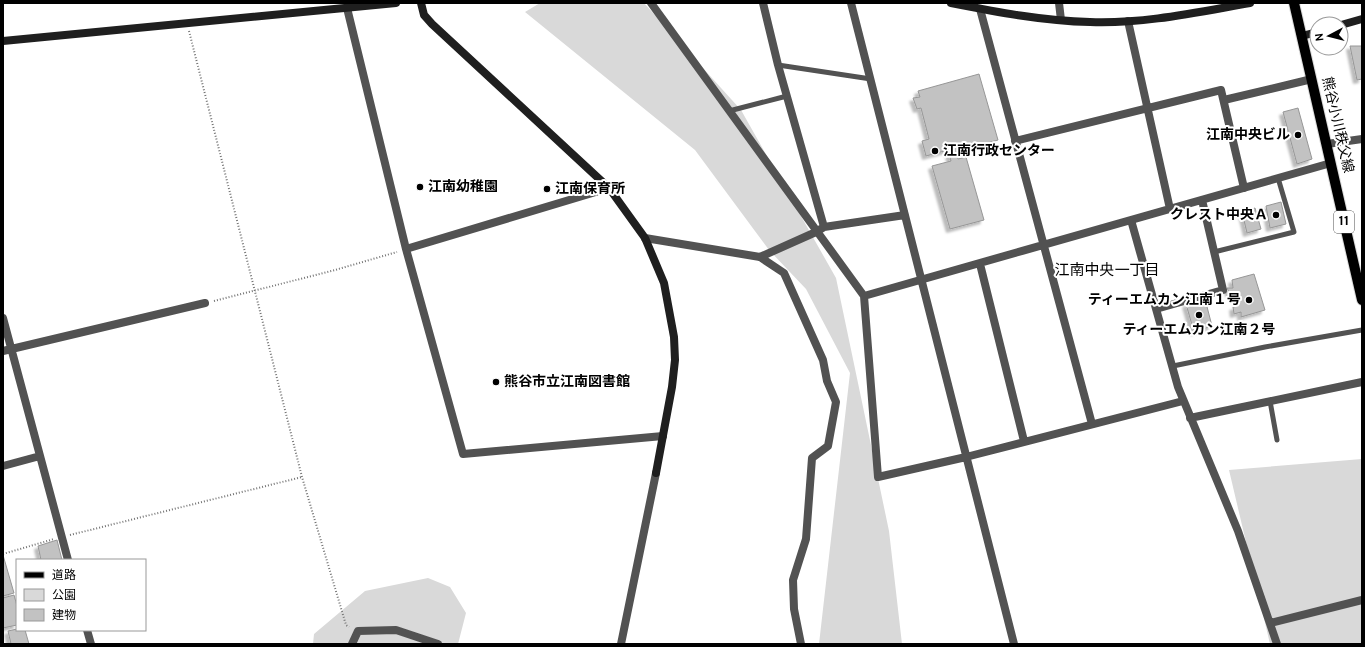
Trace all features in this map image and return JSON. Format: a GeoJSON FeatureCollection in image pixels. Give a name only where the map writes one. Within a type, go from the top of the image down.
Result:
{"type":"FeatureCollection","features":[{"type":"Feature","properties":{"kind":"main road","name":"熊谷小川秩父線"},"geometry":{"type":"LineString","coordinates":[[1294,3],[1331,163],[1359,275],[1362,300]]}},
{"type":"Feature","properties":{"kind":"street"},"geometry":{"type":"LineString","coordinates":[[3,41],[187,22],[396,3]]}},
{"type":"Feature","properties":{"kind":"street"},"geometry":{"type":"LineString","coordinates":[[421,3],[424,15],[432,24],[609,188],[646,238],[664,283],[674,337],[675,360],[672,387],[621,644]]}},
{"type":"Feature","properties":{"kind":"street"},"geometry":{"type":"LineString","coordinates":[[651,3],[864,296],[878,477],[966,457],[1183,400]]}},
{"type":"Feature","properties":{"kind":"street"},"geometry":{"type":"LineString","coordinates":[[763,3],[778,65],[824,227]]}},
{"type":"Feature","properties":{"kind":"street"},"geometry":{"type":"LineString","coordinates":[[851,3],[1014,644]]}},
{"type":"Feature","properties":{"kind":"street"},"geometry":{"type":"LineString","coordinates":[[951,3],[1021,16],[1091,22],[1128,21],[1169,17],[1250,3]]}},
{"type":"Feature","properties":{"kind":"street"},"geometry":{"type":"LineString","coordinates":[[1059,3],[1060,20]]}},
{"type":"Feature","properties":{"kind":"street"},"geometry":{"type":"LineString","coordinates":[[347,8],[406,249],[462,454],[663,436]]}},
{"type":"Feature","properties":{"kind":"street"},"geometry":{"type":"LineString","coordinates":[[980,9],[1092,424]]}},
{"type":"Feature","properties":{"kind":"street"},"geometry":{"type":"LineString","coordinates":[[1349,23],[1362,19]]}},
{"type":"Feature","properties":{"kind":"street"},"geometry":{"type":"LineString","coordinates":[[1128,21],[1170,209]]}},
{"type":"Feature","properties":{"kind":"street"},"geometry":{"type":"LineString","coordinates":[[1302,36],[1309,34]]}},
{"type":"Feature","properties":{"kind":"street"},"geometry":{"type":"LineString","coordinates":[[1224,100],[1312,80]]}},
{"type":"Feature","properties":{"kind":"street"},"geometry":{"type":"LineString","coordinates":[[1015,141],[1221,90],[1244,188]]}},
{"type":"Feature","properties":{"kind":"street"},"geometry":{"type":"LineString","coordinates":[[1327,144],[1362,139]]}},
{"type":"Feature","properties":{"kind":"street"},"geometry":{"type":"LineString","coordinates":[[864,296],[1331,163]]}},
{"type":"Feature","properties":{"kind":"street"},"geometry":{"type":"LineString","coordinates":[[406,249],[609,188]]}},
{"type":"Feature","properties":{"kind":"street"},"geometry":{"type":"LineString","coordinates":[[1156,309],[1222,290],[1202,200]]}},
{"type":"Feature","properties":{"kind":"street"},"geometry":{"type":"LineString","coordinates":[[760,257],[824,227],[905,215]]}},
{"type":"Feature","properties":{"kind":"street"},"geometry":{"type":"LineString","coordinates":[[1131,220],[1183,400],[1238,531],[1277,644]]}},
{"type":"Feature","properties":{"kind":"street"},"geometry":{"type":"LineString","coordinates":[[646,238],[760,257],[784,273],[823,360],[827,381],[836,402],[828,446],[812,458],[806,538],[793,580],[794,609],[801,644]]}},
{"type":"Feature","properties":{"kind":"street"},"geometry":{"type":"LineString","coordinates":[[980,264],[1024,441]]}},
{"type":"Feature","properties":{"kind":"street"},"geometry":{"type":"LineString","coordinates":[[7,350],[205,303]]}},
{"type":"Feature","properties":{"kind":"street"},"geometry":{"type":"LineString","coordinates":[[3,318],[7,350],[40,456],[68,559]]}},
{"type":"Feature","properties":{"kind":"street"},"geometry":{"type":"LineString","coordinates":[[1190,418],[1362,382]]}},
{"type":"Feature","properties":{"kind":"street"},"geometry":{"type":"LineString","coordinates":[[3,466],[40,456]]}},
{"type":"Feature","properties":{"kind":"street"},"geometry":{"type":"LineString","coordinates":[[1270,623],[1362,600]]}},
{"type":"Feature","properties":{"kind":"street"},"geometry":{"type":"LineString","coordinates":[[352,644],[358,631],[396,630],[438,644]]}},
{"type":"Feature","properties":{"kind":"street"},"geometry":{"type":"LineString","coordinates":[[87,631],[91,644]]}},
{"type":"Feature","properties":{"kind":"lane"},"geometry":{"type":"LineString","coordinates":[[778,65],[871,79]]}},
{"type":"Feature","properties":{"kind":"lane"},"geometry":{"type":"LineString","coordinates":[[729,111],[787,96]]}},
{"type":"Feature","properties":{"kind":"lane"},"geometry":{"type":"LineString","coordinates":[[1214,252],[1294,232],[1278,178]]}},
{"type":"Feature","properties":{"kind":"lane"},"geometry":{"type":"LineString","coordinates":[[1173,366],[1265,346],[1362,330]]}},
{"type":"Feature","properties":{"kind":"lane"},"geometry":{"type":"LineString","coordinates":[[1270,401],[1277,440]]}},
{"type":"Feature","properties":{"kind":"path"},"geometry":{"type":"LineString","coordinates":[[187,22],[302,477],[346,625],[358,631]]}},
{"type":"Feature","properties":{"kind":"path"},"geometry":{"type":"LineString","coordinates":[[205,303],[255,289],[335,270],[406,249]]}},
{"type":"Feature","properties":{"kind":"path"},"geometry":{"type":"LineString","coordinates":[[3,554],[62,537],[302,477]]}},
{"type":"Feature","properties":{"kind":"green space"},"geometry":{"type":"Polygon","coordinates":[[[540,3],[644,3],[741,110],[836,278],[889,531],[902,644],[819,644],[850,373],[806,289],[769,250],[695,150],[525,12],[540,3]]]}},
{"type":"Feature","properties":{"kind":"green space"},"geometry":{"type":"Polygon","coordinates":[[[1362,459],[1362,644],[1270,644],[1229,470],[1362,459]]]}},
{"type":"Feature","properties":{"kind":"green space"},"geometry":{"type":"Polygon","coordinates":[[[428,578],[450,587],[466,613],[458,644],[313,644],[314,634],[365,591],[428,578]]]}},
{"type":"Feature","properties":{"kind":"building"},"geometry":{"type":"Polygon","coordinates":[[[1350,46],[1362,46],[1362,79],[1357,80],[1350,46]]]}},
{"type":"Feature","properties":{"kind":"building","name":"江南行政センター"},"geometry":{"type":"Polygon","coordinates":[[[979,74],[998,140],[956,152],[958,159],[966,157],[984,220],[950,229],[932,166],[951,161],[948,150],[926,156],[922,141],[929,139],[921,108],[917,109],[913,98],[920,97],[918,91],[979,74]]]}},
{"type":"Feature","properties":{"kind":"building","name":"江南中央ビル"},"geometry":{"type":"Polygon","coordinates":[[[1298,108],[1312,159],[1297,164],[1283,112],[1298,108]]]}},
{"type":"Feature","properties":{"kind":"building","name":"クレスト中央Ａ"},"geometry":{"type":"Polygon","coordinates":[[[1281,202],[1286,224],[1270,228],[1266,206],[1281,202]]]}},
{"type":"Feature","properties":{"kind":"building"},"geometry":{"type":"Polygon","coordinates":[[[1255,208],[1261,229],[1247,233],[1242,212],[1255,208]]]}},
{"type":"Feature","properties":{"kind":"building","name":"ティーエムカン江南１号"},"geometry":{"type":"Polygon","coordinates":[[[1254,274],[1265,310],[1241,317],[1241,312],[1234,314],[1233,307],[1238,306],[1235,292],[1230,294],[1227,288],[1233,288],[1232,280],[1254,274]]]}},
{"type":"Feature","properties":{"kind":"building","name":"ティーエムカン江南２号"},"geometry":{"type":"Polygon","coordinates":[[[1205,299],[1212,326],[1194,332],[1186,304],[1205,299]]]}},
{"type":"Feature","properties":{"kind":"building"},"geometry":{"type":"Polygon","coordinates":[[[57,540],[62,559],[41,559],[38,546],[57,540]]]}},
{"type":"Feature","properties":{"kind":"building"},"geometry":{"type":"Polygon","coordinates":[[[3,555],[14,593],[3,596],[3,555]]]}},
{"type":"Feature","properties":{"kind":"building"},"geometry":{"type":"Polygon","coordinates":[[[14,595],[16,602],[16,625],[3,628],[3,598],[14,595]]]}},
{"type":"Feature","properties":{"kind":"building"},"geometry":{"type":"Polygon","coordinates":[[[16,629],[16,631],[25,631],[29,644],[11,644],[8,631],[16,629]]]}},
{"type":"Feature","properties":{"kind":"place","name":"江南中央ビル"},"geometry":{"type":"Point","coordinates":[1298,135]}},
{"type":"Feature","properties":{"kind":"place","name":"江南行政センター"},"geometry":{"type":"Point","coordinates":[935,151]}},
{"type":"Feature","properties":{"kind":"place","name":"江南幼稚園"},"geometry":{"type":"Point","coordinates":[420,187]}},
{"type":"Feature","properties":{"kind":"place","name":"江南保育所"},"geometry":{"type":"Point","coordinates":[547,189]}},
{"type":"Feature","properties":{"kind":"place","name":"クレスト中央Ａ"},"geometry":{"type":"Point","coordinates":[1276,215]}},
{"type":"Feature","properties":{"kind":"place","name":"ティーエムカン江南１号"},"geometry":{"type":"Point","coordinates":[1249,300]}},
{"type":"Feature","properties":{"kind":"place","name":"ティーエムカン江南２号"},"geometry":{"type":"Point","coordinates":[1199,315]}},
{"type":"Feature","properties":{"kind":"place","name":"熊谷市立江南図書館"},"geometry":{"type":"Point","coordinates":[496,382]}},
{"type":"Feature","properties":{"kind":"district","name":"江南中央一丁目"},"geometry":{"type":"Point","coordinates":[1107,271]}}]}
